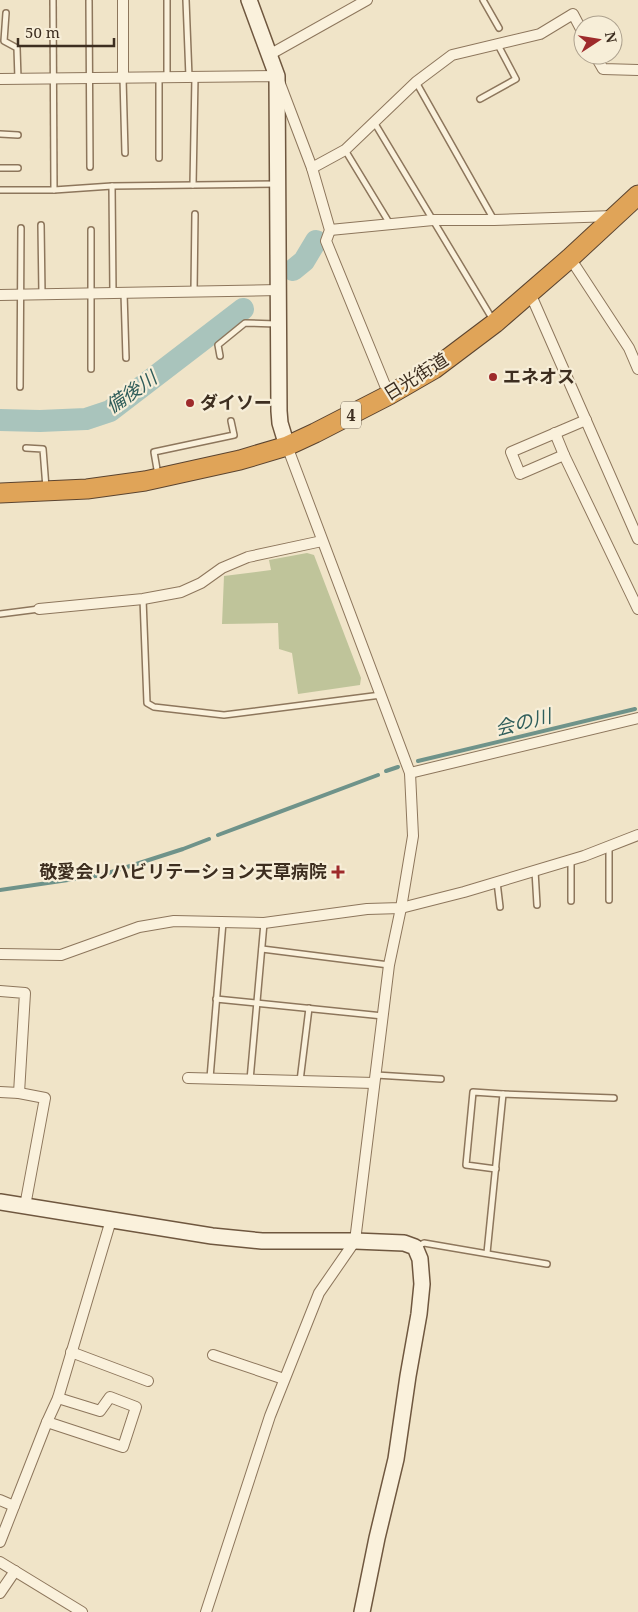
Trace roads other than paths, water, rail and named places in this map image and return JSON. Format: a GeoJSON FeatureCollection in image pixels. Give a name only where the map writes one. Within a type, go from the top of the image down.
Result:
{"type":"FeatureCollection","features":[{"type":"Feature","properties":{"kind":"highway","name":"日光街道"},"geometry":{"type":"LineString","coordinates":[[0,493],[87,489],[159,478],[240,460],[286,446],[315,433],[390,395],[434,368],[495,323],[570,258],[638,195]]}},
{"type":"Feature","properties":{"kind":"street"},"geometry":{"type":"LineString","coordinates":[[123,0],[123,78]]}},
{"type":"Feature","properties":{"kind":"street"},"geometry":{"type":"LineString","coordinates":[[249,0],[312,168],[330,230],[326,241],[390,395]]}},
{"type":"Feature","properties":{"kind":"street"},"geometry":{"type":"LineString","coordinates":[[270,55],[368,0]]}},
{"type":"Feature","properties":{"kind":"street"},"geometry":{"type":"LineString","coordinates":[[312,168],[344,150],[416,82],[452,55],[540,34],[574,15]]}},
{"type":"Feature","properties":{"kind":"street"},"geometry":{"type":"LineString","coordinates":[[600,65],[603,70],[638,70]]}},
{"type":"Feature","properties":{"kind":"street"},"geometry":{"type":"LineString","coordinates":[[0,79],[277,76]]}},
{"type":"Feature","properties":{"kind":"street"},"geometry":{"type":"LineString","coordinates":[[206,1612],[270,1416],[284,1379],[319,1293],[355,1241],[389,965],[413,836],[410,773],[406,758],[286,446],[280,423],[277,76]]}},
{"type":"Feature","properties":{"kind":"street"},"geometry":{"type":"LineString","coordinates":[[330,230],[433,220],[614,216]]}},
{"type":"Feature","properties":{"kind":"street"},"geometry":{"type":"LineString","coordinates":[[570,258],[628,348],[638,369]]}},
{"type":"Feature","properties":{"kind":"street"},"geometry":{"type":"LineString","coordinates":[[0,295],[279,290]]}},
{"type":"Feature","properties":{"kind":"street"},"geometry":{"type":"LineString","coordinates":[[530,293],[638,539]]}},
{"type":"Feature","properties":{"kind":"street"},"geometry":{"type":"LineString","coordinates":[[564,455],[520,474],[511,452],[586,420]]}},
{"type":"Feature","properties":{"kind":"street"},"geometry":{"type":"LineString","coordinates":[[555,433],[638,609]]}},
{"type":"Feature","properties":{"kind":"street"},"geometry":{"type":"LineString","coordinates":[[39,609],[143,599],[181,592],[202,583],[222,568],[248,557],[322,541]]}},
{"type":"Feature","properties":{"kind":"street"},"geometry":{"type":"LineString","coordinates":[[410,773],[638,718]]}},
{"type":"Feature","properties":{"kind":"street"},"geometry":{"type":"LineString","coordinates":[[0,954],[62,954],[139,927],[174,921],[264,923],[367,909],[401,908],[464,892],[571,860],[638,835]]}},
{"type":"Feature","properties":{"kind":"street"},"geometry":{"type":"LineString","coordinates":[[0,991],[25,993],[19,1093]]}},
{"type":"Feature","properties":{"kind":"street"},"geometry":{"type":"LineString","coordinates":[[188,1078],[300,1081],[375,1079]]}},
{"type":"Feature","properties":{"kind":"street"},"geometry":{"type":"LineString","coordinates":[[0,1092],[19,1093],[45,1098],[25,1206]]}},
{"type":"Feature","properties":{"kind":"street"},"geometry":{"type":"LineString","coordinates":[[0,1202],[212,1236],[262,1242],[355,1241],[404,1243],[415,1247],[420,1259],[422,1284],[419,1314],[396,1459],[362,1612]]}},
{"type":"Feature","properties":{"kind":"street"},"geometry":{"type":"LineString","coordinates":[[0,1542],[3,1525],[14,1506],[58,1398],[110,1220]]}},
{"type":"Feature","properties":{"kind":"street"},"geometry":{"type":"LineString","coordinates":[[71,1352],[148,1381]]}},
{"type":"Feature","properties":{"kind":"street"},"geometry":{"type":"LineString","coordinates":[[214,1355],[284,1379]]}},
{"type":"Feature","properties":{"kind":"street"},"geometry":{"type":"LineString","coordinates":[[47,1422],[124,1447],[136,1407],[110,1397],[100,1411],[58,1398]]}},
{"type":"Feature","properties":{"kind":"street"},"geometry":{"type":"LineString","coordinates":[[0,1500],[14,1506]]}},
{"type":"Feature","properties":{"kind":"street"},"geometry":{"type":"LineString","coordinates":[[0,1562],[82,1612]]}},
{"type":"Feature","properties":{"kind":"street"},"geometry":{"type":"LineString","coordinates":[[0,1594],[15,1571]]}},
{"type":"Feature","properties":{"kind":"lane"},"geometry":{"type":"LineString","coordinates":[[53,0],[54,190]]}},
{"type":"Feature","properties":{"kind":"lane"},"geometry":{"type":"LineString","coordinates":[[159,158],[168,0]]}},
{"type":"Feature","properties":{"kind":"lane"},"geometry":{"type":"LineString","coordinates":[[186,0],[192,77],[193,185]]}},
{"type":"Feature","properties":{"kind":"lane"},"geometry":{"type":"LineString","coordinates":[[483,0],[500,28]]}},
{"type":"Feature","properties":{"kind":"lane"},"geometry":{"type":"LineString","coordinates":[[88,1],[90,167]]}},
{"type":"Feature","properties":{"kind":"lane"},"geometry":{"type":"LineString","coordinates":[[6,13],[4,41],[17,48],[18,79]]}},
{"type":"Feature","properties":{"kind":"lane"},"geometry":{"type":"LineString","coordinates":[[480,98],[516,79],[498,45]]}},
{"type":"Feature","properties":{"kind":"lane"},"geometry":{"type":"LineString","coordinates":[[123,78],[124,153]]}},
{"type":"Feature","properties":{"kind":"lane"},"geometry":{"type":"LineString","coordinates":[[416,82],[494,220]]}},
{"type":"Feature","properties":{"kind":"lane"},"geometry":{"type":"LineString","coordinates":[[374,122],[495,323]]}},
{"type":"Feature","properties":{"kind":"lane"},"geometry":{"type":"LineString","coordinates":[[0,134],[18,135]]}},
{"type":"Feature","properties":{"kind":"lane"},"geometry":{"type":"LineString","coordinates":[[344,150],[390,224]]}},
{"type":"Feature","properties":{"kind":"lane"},"geometry":{"type":"LineString","coordinates":[[0,168],[18,168]]}},
{"type":"Feature","properties":{"kind":"lane"},"geometry":{"type":"LineString","coordinates":[[0,190],[54,190],[112,186],[278,184]]}},
{"type":"Feature","properties":{"kind":"lane"},"geometry":{"type":"LineString","coordinates":[[112,186],[113,293]]}},
{"type":"Feature","properties":{"kind":"lane"},"geometry":{"type":"LineString","coordinates":[[194,292],[195,214]]}},
{"type":"Feature","properties":{"kind":"lane"},"geometry":{"type":"LineString","coordinates":[[41,225],[42,294]]}},
{"type":"Feature","properties":{"kind":"lane"},"geometry":{"type":"LineString","coordinates":[[20,387],[21,228]]}},
{"type":"Feature","properties":{"kind":"lane"},"geometry":{"type":"LineString","coordinates":[[91,230],[91,369]]}},
{"type":"Feature","properties":{"kind":"lane"},"geometry":{"type":"LineString","coordinates":[[124,293],[126,358]]}},
{"type":"Feature","properties":{"kind":"lane"},"geometry":{"type":"LineString","coordinates":[[220,356],[218,345],[245,323],[279,324]]}},
{"type":"Feature","properties":{"kind":"lane"},"geometry":{"type":"LineString","coordinates":[[159,478],[154,452],[234,435],[232,421]]}},
{"type":"Feature","properties":{"kind":"lane"},"geometry":{"type":"LineString","coordinates":[[26,448],[43,449],[46,491]]}},
{"type":"Feature","properties":{"kind":"lane"},"geometry":{"type":"LineString","coordinates":[[143,599],[147,703],[154,707],[224,715],[381,695]]}},
{"type":"Feature","properties":{"kind":"lane"},"geometry":{"type":"LineString","coordinates":[[0,614],[39,609]]}},
{"type":"Feature","properties":{"kind":"lane"},"geometry":{"type":"LineString","coordinates":[[609,847],[609,900]]}},
{"type":"Feature","properties":{"kind":"lane"},"geometry":{"type":"LineString","coordinates":[[571,860],[571,901]]}},
{"type":"Feature","properties":{"kind":"lane"},"geometry":{"type":"LineString","coordinates":[[534,871],[537,904]]}},
{"type":"Feature","properties":{"kind":"lane"},"geometry":{"type":"LineString","coordinates":[[497,882],[500,907]]}},
{"type":"Feature","properties":{"kind":"lane"},"geometry":{"type":"LineString","coordinates":[[210,1078],[223,922]]}},
{"type":"Feature","properties":{"kind":"lane"},"geometry":{"type":"LineString","coordinates":[[250,1080],[264,923]]}},
{"type":"Feature","properties":{"kind":"lane"},"geometry":{"type":"LineString","coordinates":[[262,949],[389,965]]}},
{"type":"Feature","properties":{"kind":"lane"},"geometry":{"type":"LineString","coordinates":[[216,999],[383,1016]]}},
{"type":"Feature","properties":{"kind":"lane"},"geometry":{"type":"LineString","coordinates":[[300,1081],[309,1008]]}},
{"type":"Feature","properties":{"kind":"lane"},"geometry":{"type":"LineString","coordinates":[[375,1079],[441,1079]]}},
{"type":"Feature","properties":{"kind":"lane"},"geometry":{"type":"LineString","coordinates":[[496,1169],[466,1166],[473,1092],[614,1098]]}},
{"type":"Feature","properties":{"kind":"lane"},"geometry":{"type":"LineString","coordinates":[[487,1253],[504,1094]]}},
{"type":"Feature","properties":{"kind":"lane"},"geometry":{"type":"LineString","coordinates":[[415,1247],[424,1243],[547,1264]]}},
{"type":"Feature","properties":{"kind":"waterway","name":"備後川"},"geometry":{"type":"LineString","coordinates":[[293,270],[304,261],[316,241]]}},
{"type":"Feature","properties":{"kind":"waterway","name":"備後川"},"geometry":{"type":"LineString","coordinates":[[0,420],[86,419],[110,411],[243,309]]}},
{"type":"Feature","properties":{"kind":"waterway","name":"会の川"},"geometry":{"type":"LineString","coordinates":[[418,761],[635,709]]}},
{"type":"Feature","properties":{"kind":"waterway","name":"会の川"},"geometry":{"type":"LineString","coordinates":[[386,771],[398,767]]}},
{"type":"Feature","properties":{"kind":"waterway","name":"会の川"},"geometry":{"type":"LineString","coordinates":[[218,835],[378,775]]}},
{"type":"Feature","properties":{"kind":"waterway","name":"会の川"},"geometry":{"type":"LineString","coordinates":[[0,890],[102,875],[209,839]]}},
{"type":"Feature","properties":{"kind":"place","name":"エネオス"},"geometry":{"type":"Point","coordinates":[493,377]}},
{"type":"Feature","properties":{"kind":"place","name":"ダイソー"},"geometry":{"type":"Point","coordinates":[190,403]}},
{"type":"Feature","properties":{"kind":"place","name":"敬愛会リハビリテーション天草病院"},"geometry":{"type":"Point","coordinates":[338,872]}}]}
